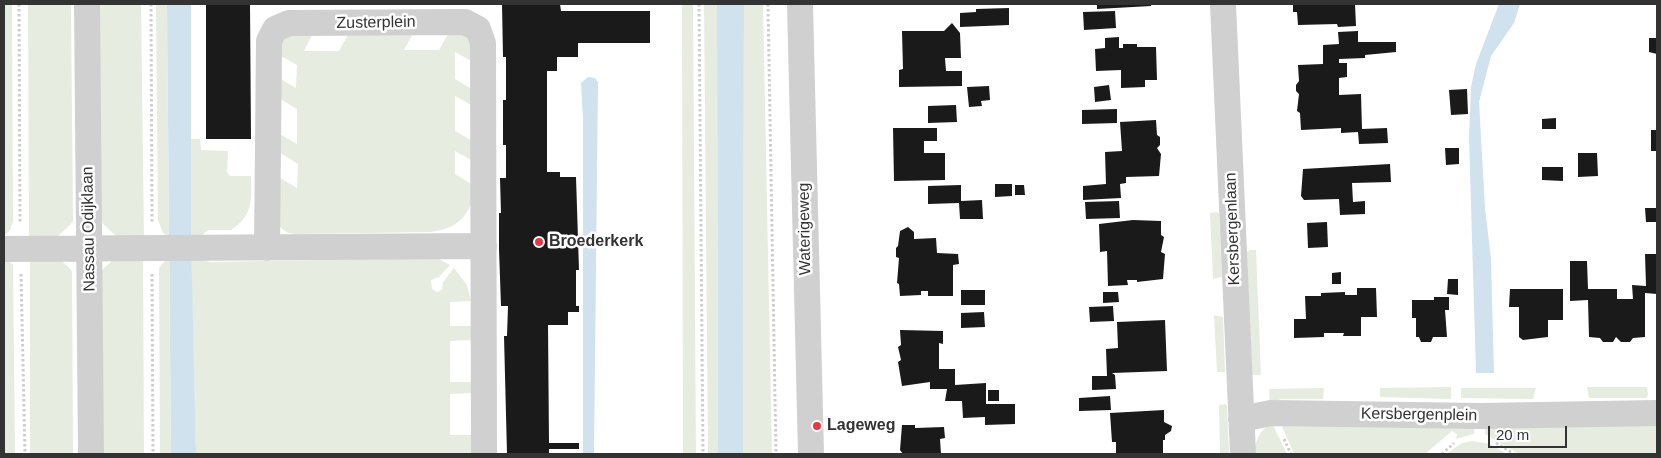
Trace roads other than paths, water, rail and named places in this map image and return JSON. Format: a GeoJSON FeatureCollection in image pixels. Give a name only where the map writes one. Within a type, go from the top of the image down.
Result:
{"type":"FeatureCollection","features":[{"type":"Feature","properties":{"kind":"street","name":"Nassau Odijklaan"},"geometry":{"type":"LineString","coordinates":[[87,4],[91,454]]}},
{"type":"Feature","properties":{"kind":"street","name":"Waterigeweg"},"geometry":{"type":"LineString","coordinates":[[800,4],[811,454]]}},
{"type":"Feature","properties":{"kind":"street","name":"Kersbergenlaan"},"geometry":{"type":"LineString","coordinates":[[1223,4],[1243,454]]}},
{"type":"Feature","properties":{"kind":"street","name":"Zusterplein"},"geometry":{"type":"LineString","coordinates":[[267,248],[269,41],[275,29],[289,23],[465,22],[478,29],[483,43],[484,454]]}},
{"type":"Feature","properties":{"kind":"street"},"geometry":{"type":"LineString","coordinates":[[4,249],[484,246]]}},
{"type":"Feature","properties":{"kind":"street","name":"Kersbergenplein"},"geometry":{"type":"LineString","coordinates":[[1241,418],[1271,413],[1481,416],[1657,413]]}},
{"type":"Feature","properties":{"kind":"water"},"geometry":{"type":"Polygon","coordinates":[[[167,4],[191,4],[191,237],[196,454],[171,454],[167,4]]]}},
{"type":"Feature","properties":{"kind":"water"},"geometry":{"type":"Polygon","coordinates":[[[717,4],[744,4],[743,454],[718,454],[717,4]]]}},
{"type":"Feature","properties":{"kind":"water"},"geometry":{"type":"Polygon","coordinates":[[[1499,4],[1520,4],[1514,23],[1491,56],[1479,102],[1485,208],[1491,259],[1494,373],[1476,373],[1469,138],[1471,87],[1476,64],[1499,4]]]}},
{"type":"Feature","properties":{"kind":"water"},"geometry":{"type":"Polygon","coordinates":[[[588,77],[595,78],[598,82],[594,454],[583,454],[583,120],[581,83],[588,77]]]}},
{"type":"Feature","properties":{"kind":"place","name":"Broederkerk"},"geometry":{"type":"Point","coordinates":[539,242]}},
{"type":"Feature","properties":{"kind":"place","name":"Lageweg"},"geometry":{"type":"Point","coordinates":[817,426]}}]}
